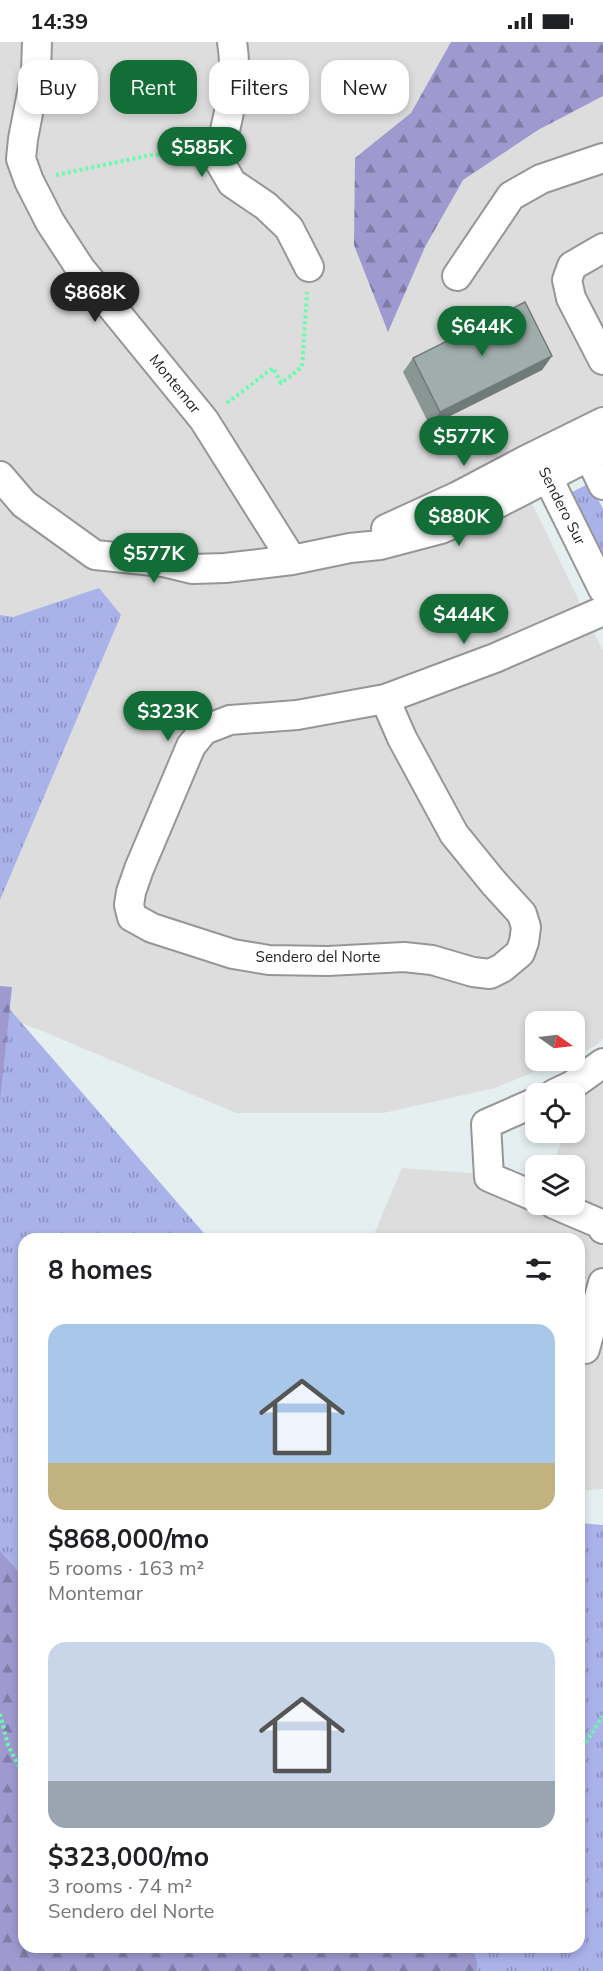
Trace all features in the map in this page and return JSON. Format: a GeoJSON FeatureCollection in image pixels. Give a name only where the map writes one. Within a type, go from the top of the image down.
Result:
{"type":"FeatureCollection","features":[{"type":"Feature","properties":{"kind":"street","name":"Montemar"},"geometry":{"type":"LineString","coordinates":[[37,42],[36,72],[22,139],[21,159],[29,181],[50,222],[80,268],[204,420],[292,561]]}},
{"type":"Feature","properties":{"kind":"street"},"geometry":{"type":"LineString","coordinates":[[232,42],[234,51],[231,106],[218,159],[232,183],[266,207],[290,228],[309,267]]}},
{"type":"Feature","properties":{"kind":"street"},"geometry":{"type":"LineString","coordinates":[[457,276],[511,196],[541,178],[603,158]]}},
{"type":"Feature","properties":{"kind":"street"},"geometry":{"type":"LineString","coordinates":[[603,248],[572,266],[567,280],[571,298],[603,360]]}},
{"type":"Feature","properties":{"kind":"street"},"geometry":{"type":"LineString","coordinates":[[0,476],[24,504],[95,555],[163,562],[192,569],[225,568],[292,561],[350,548],[359,540],[448,501],[587,448],[603,422]]}},
{"type":"Feature","properties":{"kind":"street"},"geometry":{"type":"LineString","coordinates":[[587,448],[603,485]]}},
{"type":"Feature","properties":{"kind":"street","name":"Sendero Sur"},"geometry":{"type":"LineString","coordinates":[[542,467],[603,590]]}},
{"type":"Feature","properties":{"kind":"street","name":"Sendero del Norte"},"geometry":{"type":"LineString","coordinates":[[385,699],[402,738],[454,834],[522,914],[526,927],[520,953],[502,968],[490,974],[473,972],[432,960],[404,957],[328,961],[269,960],[233,954],[152,928],[132,917],[129,905],[139,868],[191,746],[204,730],[230,720],[297,715],[385,699],[495,658],[603,611]]}},
{"type":"Feature","properties":{"kind":"street"},"geometry":{"type":"LineString","coordinates":[[575,1083],[603,1063]]}},
{"type":"Feature","properties":{"kind":"street"},"geometry":{"type":"LineString","coordinates":[[525,1107],[486,1124],[489,1177],[525,1192]]}},
{"type":"Feature","properties":{"kind":"street"},"geometry":{"type":"LineString","coordinates":[[580,1215],[601,1224],[603,1229]]}},
{"type":"Feature","properties":{"kind":"street"},"geometry":{"type":"LineString","coordinates":[[585,1349],[603,1283]]}},
{"type":"Feature","properties":{"kind":"path"},"geometry":{"type":"LineString","coordinates":[[29,181],[151,155],[218,159]]}},
{"type":"Feature","properties":{"kind":"path"},"geometry":{"type":"LineString","coordinates":[[204,420],[273,368],[281,382],[302,367],[309,267]]}},
{"type":"Feature","properties":{"kind":"path"},"geometry":{"type":"LineString","coordinates":[[0,1714],[8,1745],[18,1764]]}},
{"type":"Feature","properties":{"kind":"path"},"geometry":{"type":"LineString","coordinates":[[585,1744],[603,1716]]}},
{"type":"Feature","properties":{"kind":"shaded area"},"geometry":{"type":"Polygon","coordinates":[[[0,42],[603,42],[603,436],[512,461],[603,651],[603,1039],[585,1050],[585,1011],[525,1011],[525,1071],[537,1071],[495,1088],[383,1113],[236,1113],[0,1015],[0,42]]]}},
{"type":"Feature","properties":{"kind":"shaded area"},"geometry":{"type":"Polygon","coordinates":[[[603,1080],[603,1489],[585,1490],[585,1233],[375,1233],[402,1168],[525,1177],[525,1215],[585,1215],[585,1155],[556,1155],[561,1143],[585,1143],[585,1092],[603,1080]]]}},
{"type":"Feature","properties":{"kind":"green space"},"geometry":{"type":"Polygon","coordinates":[[[451,42],[603,42],[603,96],[538,130],[463,180],[425,247],[388,332],[354,245],[355,158],[411,113],[451,42]]]}},
{"type":"Feature","properties":{"kind":"green space"},"geometry":{"type":"Polygon","coordinates":[[[586,485],[592,487],[603,509],[603,569],[570,493],[586,485]]]}},
{"type":"Feature","properties":{"kind":"green space"},"geometry":{"type":"Polygon","coordinates":[[[99,588],[121,615],[0,900],[0,615],[13,617],[99,588]]]}},
{"type":"Feature","properties":{"kind":"green space"},"geometry":{"type":"Polygon","coordinates":[[[0,986],[12,987],[0,1101],[0,986]]]}},
{"type":"Feature","properties":{"kind":"green space"},"geometry":{"type":"Polygon","coordinates":[[[0,998],[204,1233],[18,1233],[18,1593],[0,1573],[0,998]]]}},
{"type":"Feature","properties":{"kind":"green space"},"geometry":{"type":"Polygon","coordinates":[[[585,1524],[603,1525],[603,1971],[462,1971],[458,1953],[585,1953],[585,1524]]]}},
{"type":"Feature","properties":{"kind":"green space"},"geometry":{"type":"Polygon","coordinates":[[[0,1551],[18,1571],[18,1953],[474,1953],[477,1962],[477,1971],[0,1971],[0,1551]]]}},
{"type":"Feature","properties":{"kind":"building"},"geometry":{"type":"Polygon","coordinates":[[[525,302],[552,356],[440,412],[413,358],[525,302]]]}}]}
